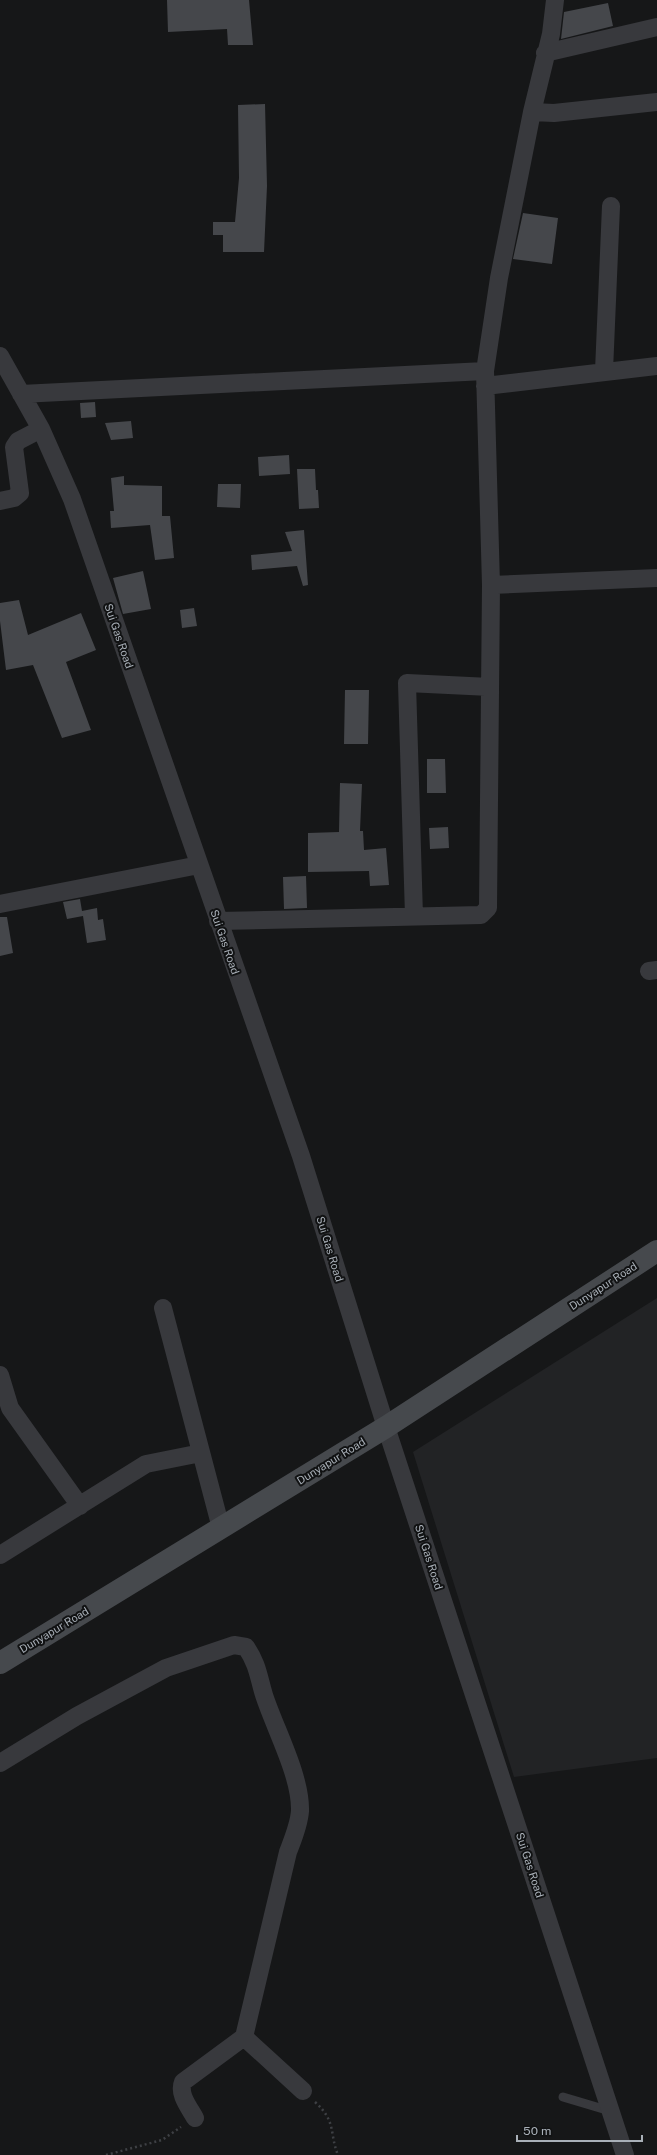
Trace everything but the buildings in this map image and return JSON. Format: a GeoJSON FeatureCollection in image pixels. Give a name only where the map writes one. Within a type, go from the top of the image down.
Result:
{"type":"FeatureCollection","features":[{"type":"Feature","properties":{"kind":"street"},"geometry":{"type":"LineString","coordinates":[[218,921],[481,915],[488,908],[491,585],[485,378],[499,278],[532,112],[545,53],[551,34],[555,0]]}},
{"type":"Feature","properties":{"kind":"street"},"geometry":{"type":"LineString","coordinates":[[545,53],[657,27]]}},
{"type":"Feature","properties":{"kind":"street"},"geometry":{"type":"LineString","coordinates":[[532,112],[554,113],[657,102]]}},
{"type":"Feature","properties":{"kind":"street"},"geometry":{"type":"LineString","coordinates":[[604,371],[611,206]]}},
{"type":"Feature","properties":{"kind":"street","name":"Sui Gas Road"},"geometry":{"type":"LineString","coordinates":[[0,356],[41,429],[72,499],[198,865],[301,1156],[386,1427],[625,2155]]}},
{"type":"Feature","properties":{"kind":"street"},"geometry":{"type":"LineString","coordinates":[[21,394],[485,378],[604,371],[657,366]]}},
{"type":"Feature","properties":{"kind":"street"},"geometry":{"type":"LineString","coordinates":[[0,501],[14,498],[20,493],[14,447],[18,441],[41,429]]}},
{"type":"Feature","properties":{"kind":"street"},"geometry":{"type":"LineString","coordinates":[[491,585],[657,578]]}},
{"type":"Feature","properties":{"kind":"street"},"geometry":{"type":"LineString","coordinates":[[414,916],[407,683],[490,686]]}},
{"type":"Feature","properties":{"kind":"street"},"geometry":{"type":"LineString","coordinates":[[0,904],[198,865]]}},
{"type":"Feature","properties":{"kind":"street","name":"Dunyapur Road"},"geometry":{"type":"LineString","coordinates":[[0,1663],[386,1427],[657,1251]]}},
{"type":"Feature","properties":{"kind":"street"},"geometry":{"type":"LineString","coordinates":[[163,1308],[220,1528]]}},
{"type":"Feature","properties":{"kind":"street"},"geometry":{"type":"LineString","coordinates":[[0,1375],[10,1408],[80,1506]]}},
{"type":"Feature","properties":{"kind":"street"},"geometry":{"type":"LineString","coordinates":[[2,1550],[80,1506],[146,1464],[201,1453]]}},
{"type":"Feature","properties":{"kind":"street"},"geometry":{"type":"LineString","coordinates":[[0,1763],[77,1716],[166,1668],[234,1645],[246,1647],[256,1663],[264,1694],[298,1787],[300,1811],[296,1832],[288,1852],[244,2037],[183,2082],[182,2093],[195,2118]]}},
{"type":"Feature","properties":{"kind":"street"},"geometry":{"type":"LineString","coordinates":[[244,2037],[303,2091]]}},
{"type":"Feature","properties":{"kind":"lane"},"geometry":{"type":"LineString","coordinates":[[563,2097],[610,2111]]}},
{"type":"Feature","properties":{"kind":"path"},"geometry":{"type":"LineString","coordinates":[[303,2091],[323,2109],[332,2125],[338,2155]]}},
{"type":"Feature","properties":{"kind":"path"},"geometry":{"type":"LineString","coordinates":[[106,2155],[162,2140],[195,2118]]}},
{"type":"Feature","properties":{"kind":"shaded area"},"geometry":{"type":"Polygon","coordinates":[[[657,1298],[657,1758],[514,1777],[413,1452],[657,1298]]]}}]}
